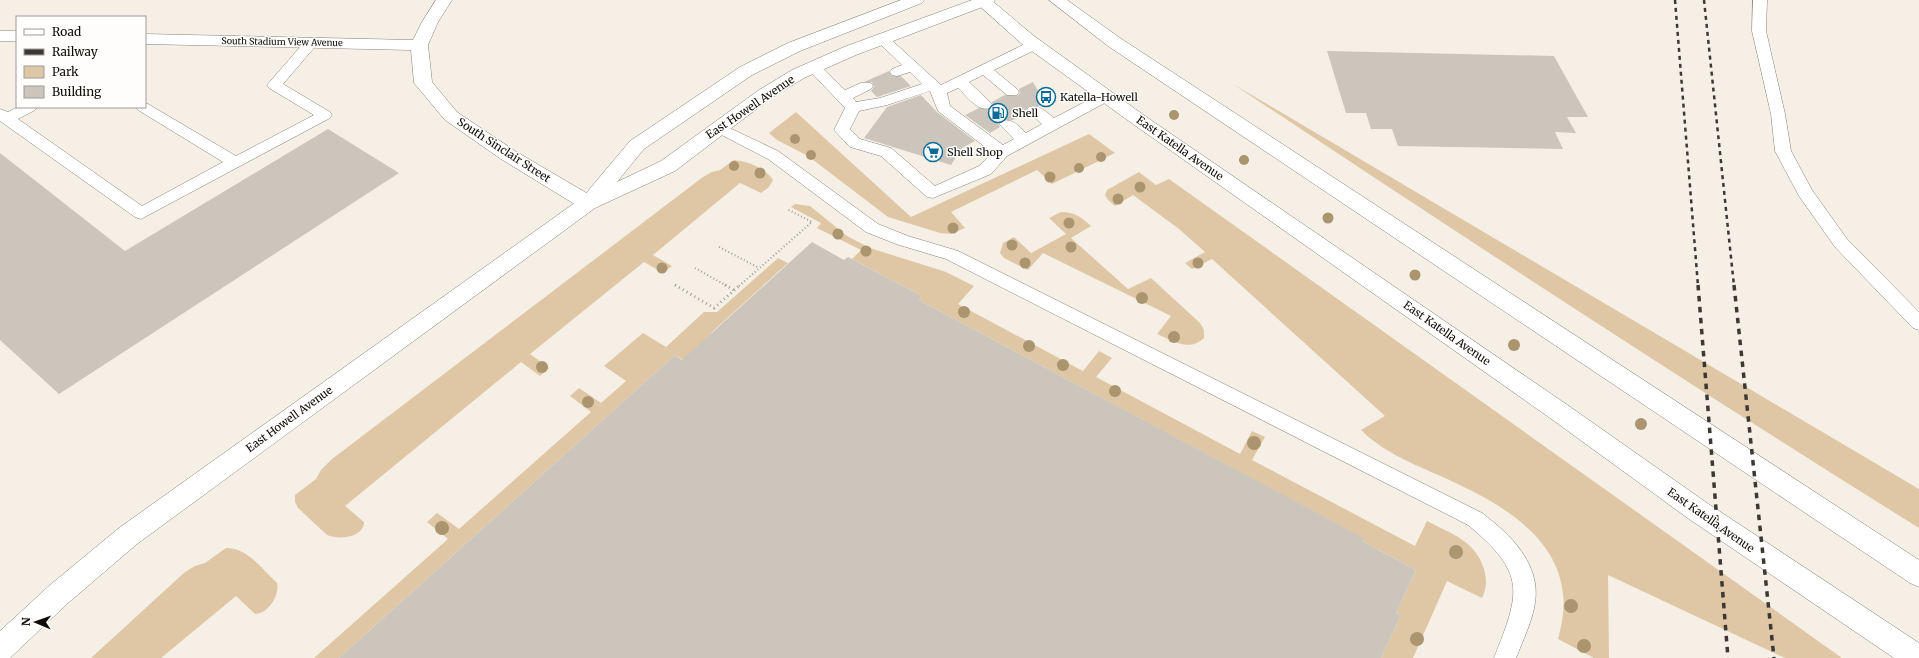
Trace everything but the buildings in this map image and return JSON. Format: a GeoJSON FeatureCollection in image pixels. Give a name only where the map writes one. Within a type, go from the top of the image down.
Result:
{"type":"FeatureCollection","features":[{"type":"Feature","properties":{"kind":"street"},"geometry":{"type":"LineString","coordinates":[[419,45],[430,22],[444,0]]}},
{"type":"Feature","properties":{"kind":"street","name":"East Howell Avenue"},"geometry":{"type":"LineString","coordinates":[[588,203],[637,146],[746,71],[794,47],[916,0]]}},
{"type":"Feature","properties":{"kind":"street","name":"East Howell Avenue"},"geometry":{"type":"LineString","coordinates":[[0,649],[59,594],[128,536],[588,203],[668,166],[765,94],[814,67],[983,0]]}},
{"type":"Feature","properties":{"kind":"street","name":"East Katella Avenue"},"geometry":{"type":"LineString","coordinates":[[983,0],[1034,45],[1552,406],[1698,511],[1918,658]]}},
{"type":"Feature","properties":{"kind":"street"},"geometry":{"type":"LineString","coordinates":[[1057,0],[1114,42],[1919,575]]}},
{"type":"Feature","properties":{"kind":"street"},"geometry":{"type":"LineString","coordinates":[[0,36],[16,36]]}},
{"type":"Feature","properties":{"kind":"street","name":"South Stadium View Avenue"},"geometry":{"type":"LineString","coordinates":[[146,39],[419,45]]}},
{"type":"Feature","properties":{"kind":"street","name":"South Sinclair Street"},"geometry":{"type":"LineString","coordinates":[[419,45],[422,83],[451,116],[508,155],[588,203]]}},
{"type":"Feature","properties":{"kind":"lane"},"geometry":{"type":"LineString","coordinates":[[1760,0],[1759,31],[1778,114],[1784,151],[1805,192],[1841,243],[1919,323]]}},
{"type":"Feature","properties":{"kind":"lane"},"geometry":{"type":"LineString","coordinates":[[882,39],[936,88],[943,108],[1002,152]]}},
{"type":"Feature","properties":{"kind":"lane"},"geometry":{"type":"LineString","coordinates":[[3,117],[141,213],[325,115],[274,85],[312,42]]}},
{"type":"Feature","properties":{"kind":"lane"},"geometry":{"type":"LineString","coordinates":[[814,67],[848,102],[882,102],[959,81],[1034,45]]}},
{"type":"Feature","properties":{"kind":"lane"},"geometry":{"type":"LineString","coordinates":[[897,72],[912,66]]}},
{"type":"Feature","properties":{"kind":"lane"},"geometry":{"type":"LineString","coordinates":[[984,69],[1012,92]]}},
{"type":"Feature","properties":{"kind":"lane"},"geometry":{"type":"LineString","coordinates":[[959,81],[985,105]]}},
{"type":"Feature","properties":{"kind":"lane"},"geometry":{"type":"LineString","coordinates":[[866,86],[848,102],[842,130],[855,143],[886,152],[933,193],[985,170],[1002,152],[1107,96]]}},
{"type":"Feature","properties":{"kind":"lane"},"geometry":{"type":"LineString","coordinates":[[3,117],[27,108]]}},
{"type":"Feature","properties":{"kind":"lane"},"geometry":{"type":"LineString","coordinates":[[145,108],[236,163]]}},
{"type":"Feature","properties":{"kind":"lane"},"geometry":{"type":"LineString","coordinates":[[1034,110],[1053,125]]}},
{"type":"Feature","properties":{"kind":"lane"},"geometry":{"type":"LineString","coordinates":[[1007,124],[1025,140]]}},
{"type":"Feature","properties":{"kind":"lane"},"geometry":{"type":"LineString","coordinates":[[719,128],[784,162],[872,228],[895,238],[952,255],[1475,519],[1506,545],[1518,565],[1524,586],[1525,601],[1505,658]]}},
{"type":"Feature","properties":{"kind":"path"},"geometry":{"type":"LineString","coordinates":[[675,285],[714,308],[812,222],[787,209]]}},
{"type":"Feature","properties":{"kind":"path"},"geometry":{"type":"LineString","coordinates":[[719,247],[760,268]]}},
{"type":"Feature","properties":{"kind":"path"},"geometry":{"type":"LineString","coordinates":[[695,268],[735,290]]}},
{"type":"Feature","properties":{"kind":"green space"},"geometry":{"type":"Polygon","coordinates":[[[1233,84],[1919,489],[1919,528],[1574,309],[1233,84]]]}},
{"type":"Feature","properties":{"kind":"green space"},"geometry":{"type":"Polygon","coordinates":[[[796,112],[911,217],[1089,134],[1115,153],[1052,184],[1037,170],[951,212],[965,228],[951,234],[940,233],[888,217],[808,156],[777,140],[769,133],[796,112]]]}},
{"type":"Feature","properties":{"kind":"green space"},"geometry":{"type":"Polygon","coordinates":[[[734,160],[750,164],[765,172],[773,180],[769,187],[761,193],[740,183],[653,255],[672,266],[663,273],[644,262],[530,354],[549,368],[540,376],[521,362],[345,506],[364,522],[360,531],[350,536],[332,537],[327,535],[298,508],[295,502],[295,495],[316,479],[321,470],[332,459],[703,177],[720,170],[734,160]]]}},
{"type":"Feature","properties":{"kind":"green space"},"geometry":{"type":"Polygon","coordinates":[[[1139,172],[1156,185],[1169,179],[1842,658],[1785,658],[1608,575],[1609,658],[1594,658],[1558,639],[1563,616],[1563,594],[1558,572],[1549,553],[1536,537],[1520,522],[1484,497],[1401,458],[1370,438],[1361,430],[1385,416],[1212,259],[1192,269],[1185,263],[1205,252],[1179,229],[1133,195],[1115,206],[1108,200],[1105,195],[1107,190],[1139,172]]]}},
{"type":"Feature","properties":{"kind":"green space"},"geometry":{"type":"Polygon","coordinates":[[[795,204],[810,206],[847,236],[870,248],[946,272],[974,286],[958,304],[1083,371],[1099,351],[1112,358],[1096,377],[1240,454],[1252,431],[1265,437],[1252,460],[1415,546],[1427,521],[1453,534],[1468,544],[1480,559],[1484,569],[1486,581],[1486,587],[1482,598],[1447,581],[1413,658],[1381,658],[1401,615],[1396,613],[1416,570],[1362,541],[1363,538],[919,300],[922,296],[852,259],[861,250],[817,228],[821,223],[791,207],[795,204]]]}},
{"type":"Feature","properties":{"kind":"green space"},"geometry":{"type":"Polygon","coordinates":[[[1061,212],[1078,216],[1091,226],[1071,238],[1128,289],[1151,278],[1200,323],[1204,330],[1204,338],[1198,342],[1187,345],[1175,342],[1157,334],[1171,316],[1043,253],[1028,270],[1004,258],[1000,253],[1003,243],[1014,237],[1031,253],[1066,234],[1049,218],[1061,212]]]}},
{"type":"Feature","properties":{"kind":"green space"},"geometry":{"type":"Polygon","coordinates":[[[778,258],[788,263],[713,331],[686,362],[675,355],[339,658],[314,658],[448,539],[427,522],[437,513],[459,529],[591,412],[570,396],[579,388],[601,403],[626,381],[604,366],[643,333],[666,347],[704,312],[717,312],[778,258]]]}},
{"type":"Feature","properties":{"kind":"green space"},"geometry":{"type":"Polygon","coordinates":[[[226,548],[234,549],[248,555],[277,583],[277,593],[275,598],[264,611],[255,614],[236,596],[161,658],[91,658],[185,572],[195,566],[205,563],[226,548]]]}},
{"type":"Feature","properties":{"kind":"railway"},"geometry":{"type":"LineString","coordinates":[[1675,0],[1698,286]]}},
{"type":"Feature","properties":{"kind":"railway"},"geometry":{"type":"LineString","coordinates":[[1704,0],[1734,286]]}},
{"type":"Feature","properties":{"kind":"railway"},"geometry":{"type":"LineString","coordinates":[[1698,285],[1728,658]]}},
{"type":"Feature","properties":{"kind":"railway"},"geometry":{"type":"LineString","coordinates":[[1734,285],[1774,658]]}},
{"type":"Feature","properties":{"kind":"place","name":"Katella-Howell"},"geometry":{"type":"Point","coordinates":[1046,97]}},
{"type":"Feature","properties":{"kind":"place","name":"Shell"},"geometry":{"type":"Point","coordinates":[998,113]}},
{"type":"Feature","properties":{"kind":"place","name":"Shell Shop"},"geometry":{"type":"Point","coordinates":[933,152]}}]}
